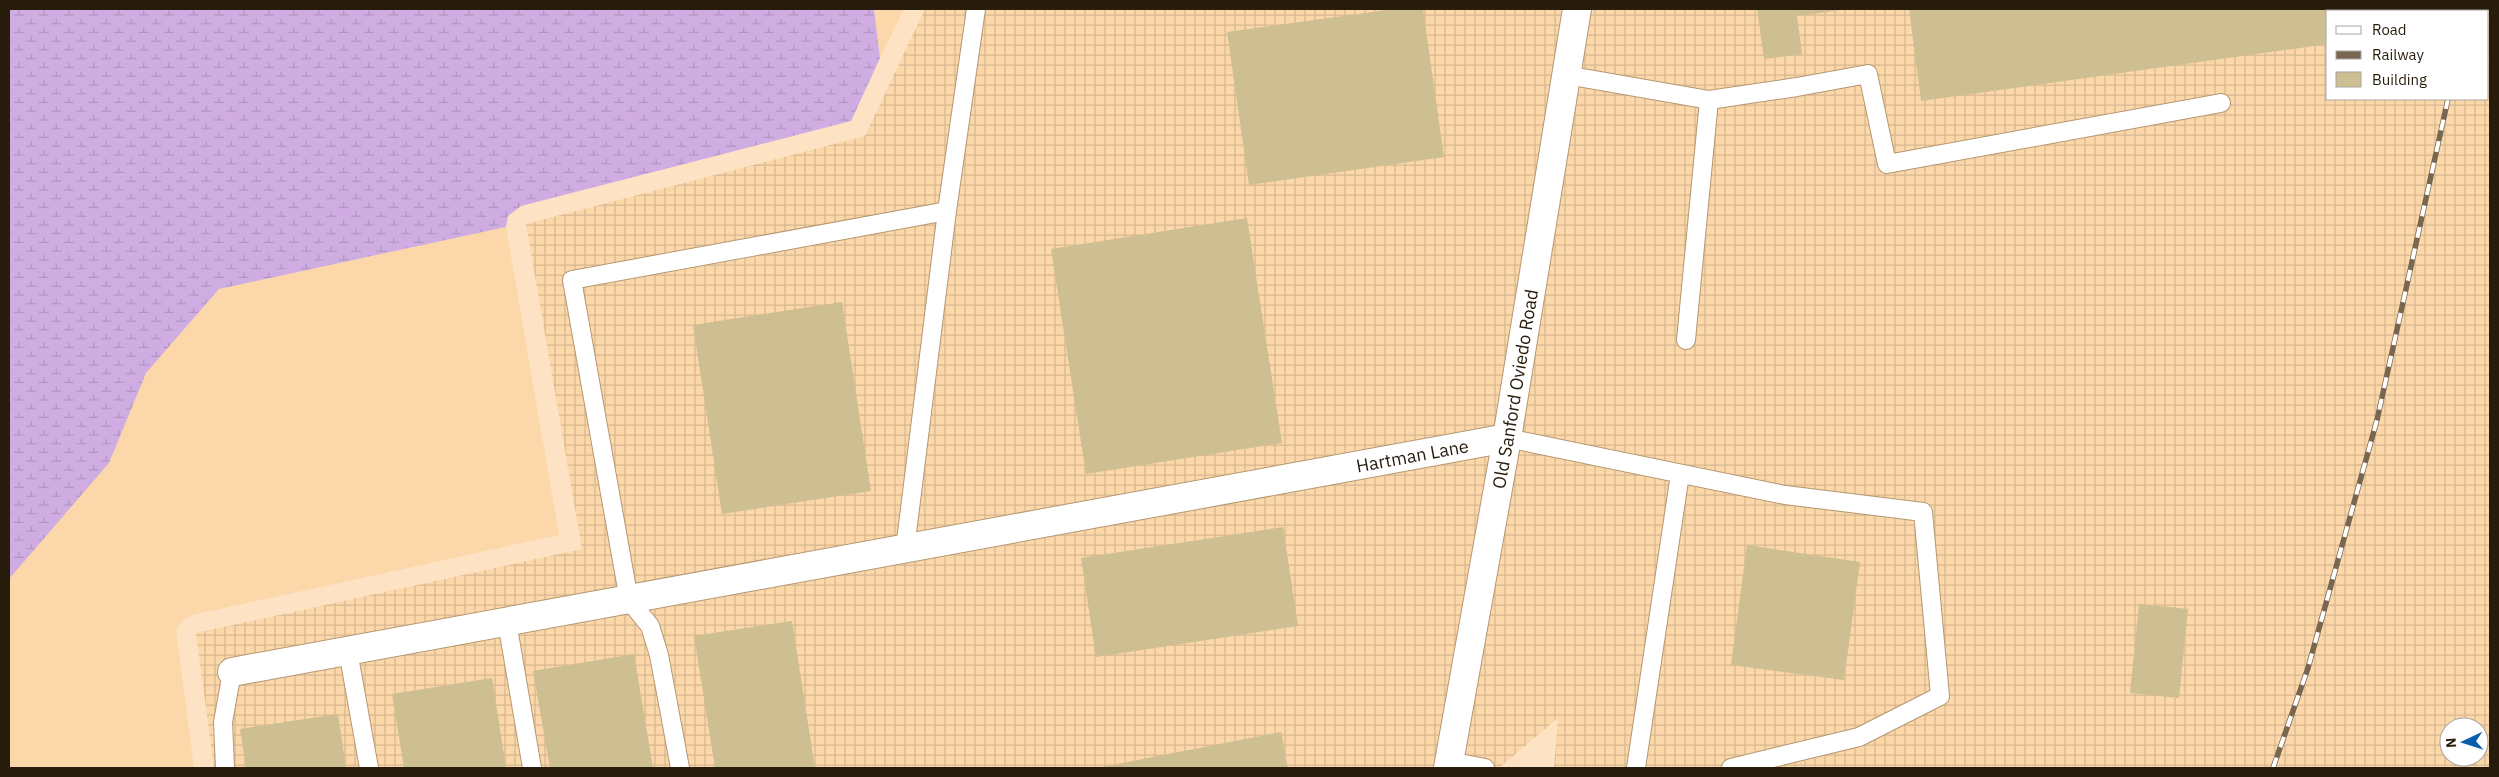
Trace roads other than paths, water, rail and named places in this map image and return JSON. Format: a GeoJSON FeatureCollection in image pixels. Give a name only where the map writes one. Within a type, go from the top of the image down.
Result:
{"type":"FeatureCollection","features":[{"type":"Feature","properties":{"kind":"street","name":"Old Sanford Oviedo Road"},"geometry":{"type":"LineString","coordinates":[[1448,764],[1506,438],[1577,9]]}},
{"type":"Feature","properties":{"kind":"street","name":"Hartman Lane"},"geometry":{"type":"LineString","coordinates":[[232,672],[1506,438]]}},
{"type":"Feature","properties":{"kind":"lane"},"geometry":{"type":"LineString","coordinates":[[904,549],[947,211],[976,9]]}},
{"type":"Feature","properties":{"kind":"lane"},"geometry":{"type":"LineString","coordinates":[[1566,75],[1709,100],[1868,74],[1887,164],[2220,103]]}},
{"type":"Feature","properties":{"kind":"lane"},"geometry":{"type":"LineString","coordinates":[[1686,340],[1709,100]]}},
{"type":"Feature","properties":{"kind":"lane"},"geometry":{"type":"LineString","coordinates":[[680,768],[659,655],[650,626],[629,600],[572,280],[947,211]]}},
{"type":"Feature","properties":{"kind":"lane"},"geometry":{"type":"LineString","coordinates":[[1506,438],[1785,495],[1923,512],[1940,696],[1859,737],[1731,768]]}},
{"type":"Feature","properties":{"kind":"lane"},"geometry":{"type":"LineString","coordinates":[[1636,768],[1680,474]]}},
{"type":"Feature","properties":{"kind":"lane"},"geometry":{"type":"LineString","coordinates":[[507,622],[532,768]]}},
{"type":"Feature","properties":{"kind":"lane"},"geometry":{"type":"LineString","coordinates":[[348,651],[369,768]]}},
{"type":"Feature","properties":{"kind":"lane"},"geometry":{"type":"LineString","coordinates":[[225,768],[223,722],[232,672]]}},
{"type":"Feature","properties":{"kind":"lane"},"geometry":{"type":"LineString","coordinates":[[1448,764],[1485,768]]}},
{"type":"Feature","properties":{"kind":"railway"},"geometry":{"type":"LineString","coordinates":[[2273,768],[2308,668],[2377,420],[2448,100]]}}]}
